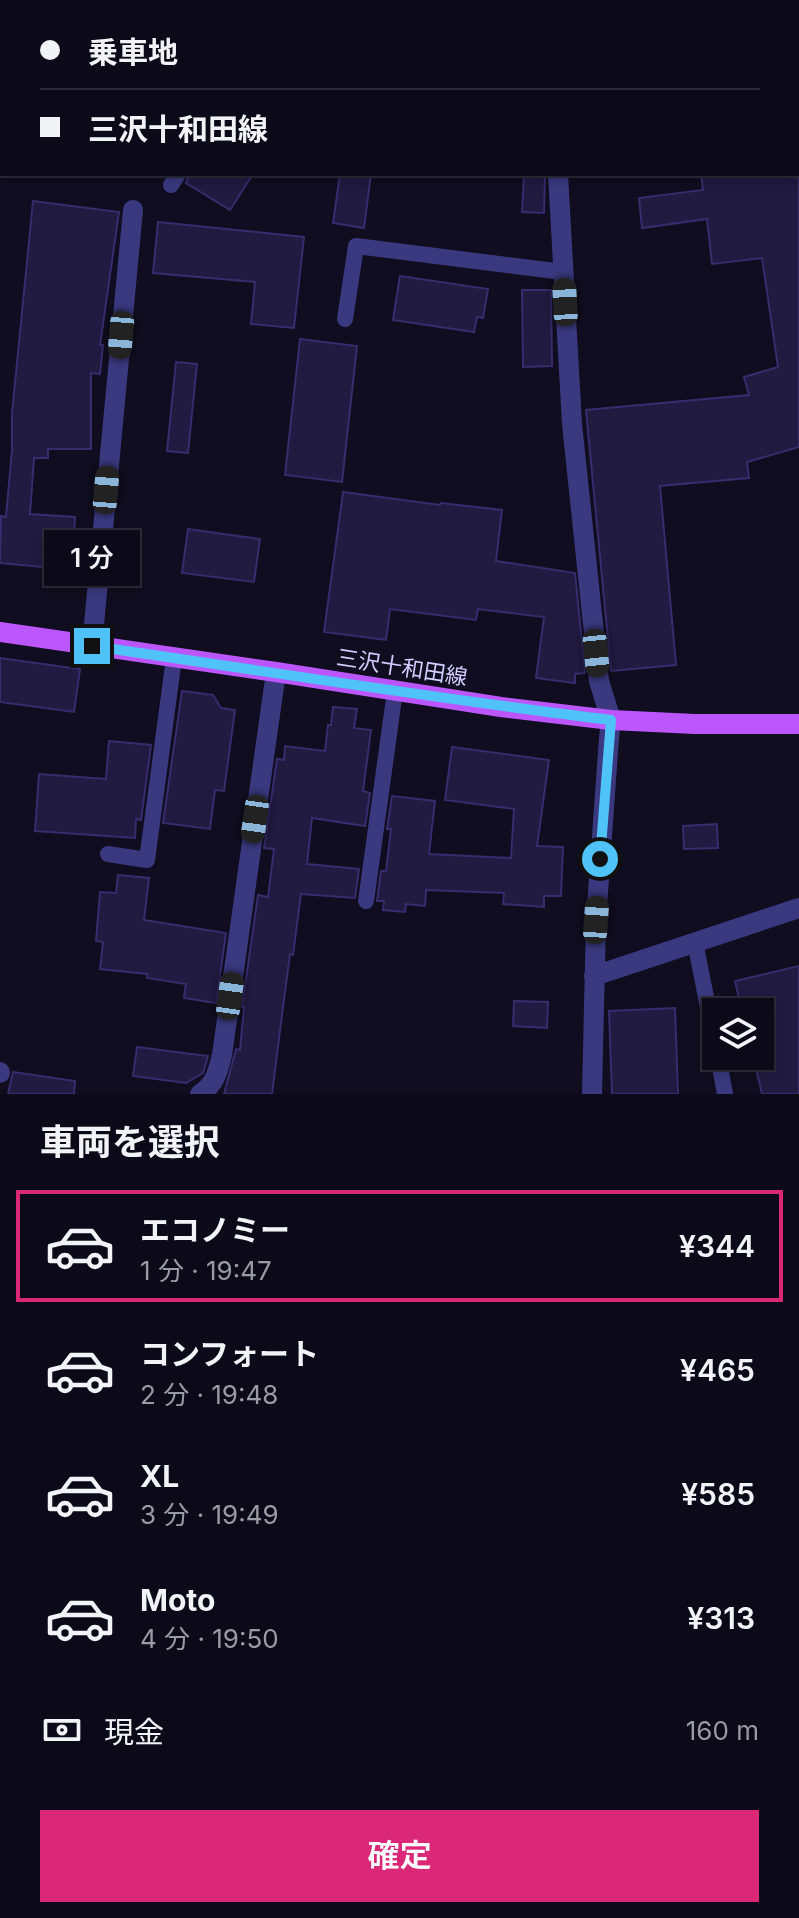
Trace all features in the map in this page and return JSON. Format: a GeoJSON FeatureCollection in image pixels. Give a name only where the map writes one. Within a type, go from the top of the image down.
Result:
{"type":"FeatureCollection","features":[{"type":"Feature","properties":{"kind":"main road","name":"三沢十和田線"},"geometry":{"type":"LineString","coordinates":[[0,632],[501,707],[611,720],[799,724]]}},
{"type":"Feature","properties":{"kind":"street"},"geometry":{"type":"LineString","coordinates":[[558,176],[572,424],[599,681],[611,720],[596,920],[592,1094]]}},
{"type":"Feature","properties":{"kind":"street"},"geometry":{"type":"LineString","coordinates":[[92,646],[133,210]]}},
{"type":"Feature","properties":{"kind":"street"},"geometry":{"type":"LineString","coordinates":[[200,1094],[216,1078],[222,1055],[276,672]]}},
{"type":"Feature","properties":{"kind":"street"},"geometry":{"type":"LineString","coordinates":[[594,976],[799,908]]}},
{"type":"Feature","properties":{"kind":"lane"},"geometry":{"type":"LineString","coordinates":[[345,319],[356,246],[563,272]]}},
{"type":"Feature","properties":{"kind":"lane"},"geometry":{"type":"LineString","coordinates":[[108,854],[147,860],[174,658]]}},
{"type":"Feature","properties":{"kind":"lane"},"geometry":{"type":"LineString","coordinates":[[366,901],[395,691]]}},
{"type":"Feature","properties":{"kind":"lane"},"geometry":{"type":"LineString","coordinates":[[695,942],[706,998]]}},
{"type":"Feature","properties":{"kind":"lane"},"geometry":{"type":"LineString","coordinates":[[721,1070],[725,1094]]}},
{"type":"Feature","properties":{"kind":"building"},"geometry":{"type":"Polygon","coordinates":[[[188,176],[252,176],[230,210],[186,183],[188,176]]]}},
{"type":"Feature","properties":{"kind":"building"},"geometry":{"type":"Polygon","coordinates":[[[340,176],[371,176],[364,228],[333,223],[340,176]]]}},
{"type":"Feature","properties":{"kind":"building"},"geometry":{"type":"Polygon","coordinates":[[[524,176],[545,176],[544,213],[522,212],[524,176]]]}},
{"type":"Feature","properties":{"kind":"building"},"geometry":{"type":"Polygon","coordinates":[[[701,176],[799,176],[799,447],[747,462],[749,478],[660,486],[676,665],[611,671],[586,410],[749,395],[744,377],[778,367],[762,258],[712,264],[707,219],[642,228],[639,198],[703,190],[701,176]]]}},
{"type":"Feature","properties":{"kind":"building"},"geometry":{"type":"Polygon","coordinates":[[[33,201],[119,212],[100,345],[103,345],[100,374],[91,373],[91,449],[48,449],[48,458],[34,458],[30,514],[75,517],[73,551],[64,551],[63,569],[0,563],[1,516],[6,517],[12,413],[33,201]]]}},
{"type":"Feature","properties":{"kind":"building"},"geometry":{"type":"Polygon","coordinates":[[[158,222],[304,237],[294,328],[251,324],[255,282],[153,273],[158,222]]]}},
{"type":"Feature","properties":{"kind":"building"},"geometry":{"type":"Polygon","coordinates":[[[400,276],[488,289],[483,318],[477,317],[474,332],[393,320],[400,276]]]}},
{"type":"Feature","properties":{"kind":"building"},"geometry":{"type":"Polygon","coordinates":[[[522,290],[551,290],[552,366],[523,367],[522,290]]]}},
{"type":"Feature","properties":{"kind":"building"},"geometry":{"type":"Polygon","coordinates":[[[300,339],[357,346],[342,482],[285,475],[300,339]]]}},
{"type":"Feature","properties":{"kind":"building"},"geometry":{"type":"Polygon","coordinates":[[[176,362],[197,364],[188,453],[167,451],[176,362]]]}},
{"type":"Feature","properties":{"kind":"building"},"geometry":{"type":"Polygon","coordinates":[[[343,492],[502,510],[496,561],[575,573],[585,673],[575,674],[575,683],[536,678],[544,617],[478,609],[476,620],[390,609],[386,640],[324,632],[343,492]]]}},
{"type":"Feature","properties":{"kind":"building"},"geometry":{"type":"Polygon","coordinates":[[[188,529],[260,539],[254,582],[182,573],[188,529]]]}},
{"type":"Feature","properties":{"kind":"building"},"geometry":{"type":"Polygon","coordinates":[[[0,658],[80,669],[74,712],[0,702],[0,658]]]}},
{"type":"Feature","properties":{"kind":"building"},"geometry":{"type":"Polygon","coordinates":[[[182,691],[213,695],[221,708],[235,710],[224,791],[215,790],[210,829],[163,823],[182,691]]]}},
{"type":"Feature","properties":{"kind":"building"},"geometry":{"type":"Polygon","coordinates":[[[333,707],[357,709],[354,728],[371,730],[363,791],[370,793],[365,826],[312,818],[307,864],[359,869],[355,898],[301,894],[272,1094],[224,1094],[236,1049],[240,1050],[242,1007],[258,895],[268,897],[274,849],[264,848],[277,759],[284,760],[285,746],[325,751],[333,707]]]}},
{"type":"Feature","properties":{"kind":"building"},"geometry":{"type":"Polygon","coordinates":[[[109,741],[151,745],[141,820],[136,819],[135,838],[35,831],[39,774],[106,779],[109,741]]]}},
{"type":"Feature","properties":{"kind":"building"},"geometry":{"type":"Polygon","coordinates":[[[452,747],[549,760],[537,846],[563,847],[561,896],[544,896],[544,907],[503,904],[504,893],[426,890],[425,906],[406,904],[405,912],[383,910],[384,901],[377,901],[381,871],[386,871],[392,796],[435,801],[429,854],[511,858],[514,809],[445,800],[452,747]]]}},
{"type":"Feature","properties":{"kind":"building"},"geometry":{"type":"Polygon","coordinates":[[[717,824],[718,848],[684,849],[683,826],[717,824]]]}},
{"type":"Feature","properties":{"kind":"building"},"geometry":{"type":"Polygon","coordinates":[[[118,875],[149,878],[144,920],[226,933],[216,1003],[184,998],[186,984],[147,978],[147,974],[100,969],[103,942],[96,941],[100,892],[116,893],[118,875]]]}},
{"type":"Feature","properties":{"kind":"building"},"geometry":{"type":"Polygon","coordinates":[[[799,966],[799,1094],[762,1094],[756,1070],[774,1070],[774,998],[739,998],[735,981],[799,966]]]}},
{"type":"Feature","properties":{"kind":"building"},"geometry":{"type":"Polygon","coordinates":[[[514,1001],[548,1002],[547,1028],[513,1026],[514,1001]]]}},
{"type":"Feature","properties":{"kind":"building"},"geometry":{"type":"Polygon","coordinates":[[[675,1008],[678,1094],[612,1094],[609,1011],[675,1008]]]}},
{"type":"Feature","properties":{"kind":"building"},"geometry":{"type":"Polygon","coordinates":[[[137,1047],[208,1056],[203,1073],[186,1083],[133,1076],[137,1047]]]}},
{"type":"Feature","properties":{"kind":"building"},"geometry":{"type":"Polygon","coordinates":[[[13,1072],[75,1081],[74,1094],[8,1094],[13,1072]]]}},
{"type":"Feature","properties":{"kind":"route"},"geometry":{"type":"LineString","coordinates":[[92,646],[501,707],[611,720],[600,859]]}}]}
